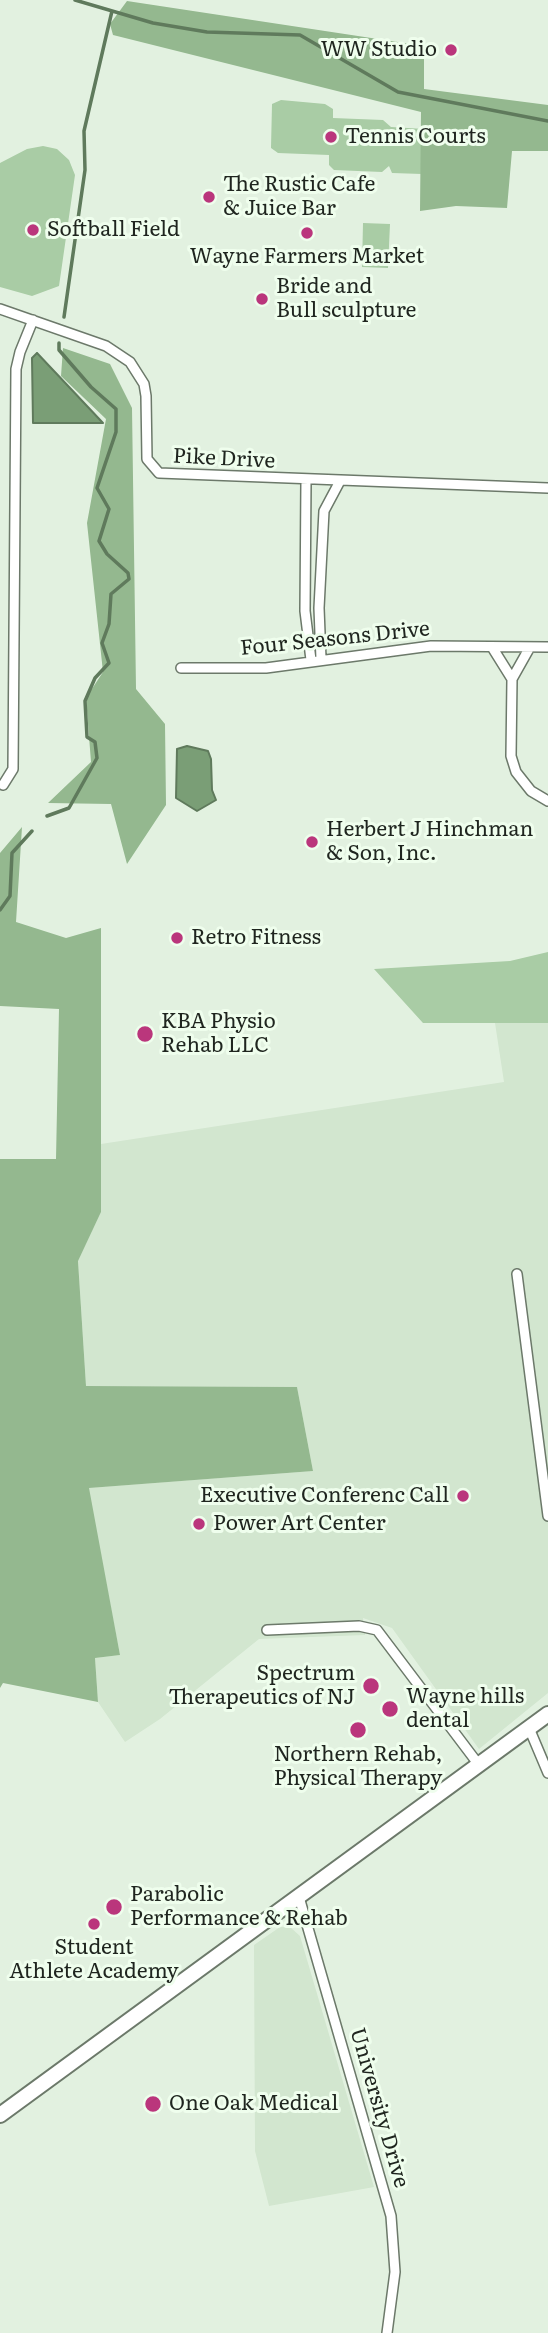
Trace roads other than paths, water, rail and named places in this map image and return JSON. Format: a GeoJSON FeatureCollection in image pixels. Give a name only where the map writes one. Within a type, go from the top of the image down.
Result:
{"type":"FeatureCollection","features":[{"type":"Feature","properties":{"kind":"main road"},"geometry":{"type":"LineString","coordinates":[[0,2115],[548,1714]]}},
{"type":"Feature","properties":{"kind":"street","name":"Pike Drive"},"geometry":{"type":"LineString","coordinates":[[0,309],[106,346],[130,362],[144,384],[147,459],[159,473],[548,488]]}},
{"type":"Feature","properties":{"kind":"street"},"geometry":{"type":"LineString","coordinates":[[4,785],[13,769],[16,369],[33,320]]}},
{"type":"Feature","properties":{"kind":"street"},"geometry":{"type":"LineString","coordinates":[[306,480],[305,611],[316,659]]}},
{"type":"Feature","properties":{"kind":"street"},"geometry":{"type":"LineString","coordinates":[[316,659],[324,510],[340,481]]}},
{"type":"Feature","properties":{"kind":"street"},"geometry":{"type":"LineString","coordinates":[[306,553],[323,552]]}},
{"type":"Feature","properties":{"kind":"street","name":"Four Seasons Drive"},"geometry":{"type":"LineString","coordinates":[[181,668],[266,668],[316,659],[431,646],[548,648]]}},
{"type":"Feature","properties":{"kind":"street"},"geometry":{"type":"LineString","coordinates":[[492,647],[512,680]]}},
{"type":"Feature","properties":{"kind":"street"},"geometry":{"type":"LineString","coordinates":[[530,647],[512,680],[511,755],[516,772],[531,791],[548,801]]}},
{"type":"Feature","properties":{"kind":"street"},"geometry":{"type":"LineString","coordinates":[[517,1274],[548,1516]]}},
{"type":"Feature","properties":{"kind":"street"},"geometry":{"type":"LineString","coordinates":[[267,1630],[359,1626],[377,1630],[479,1765]]}},
{"type":"Feature","properties":{"kind":"street"},"geometry":{"type":"LineString","coordinates":[[529,1728],[548,1773]]}},
{"type":"Feature","properties":{"kind":"street","name":"University Drive"},"geometry":{"type":"LineString","coordinates":[[299,1896],[391,2216],[395,2272],[387,2333]]}},
{"type":"Feature","properties":{"kind":"waterway"},"geometry":{"type":"LineString","coordinates":[[75,0],[153,23],[207,32],[300,35],[398,92],[548,121]]}},
{"type":"Feature","properties":{"kind":"waterway"},"geometry":{"type":"LineString","coordinates":[[64,317],[85,170],[84,131],[112,11]]}},
{"type":"Feature","properties":{"kind":"waterway"},"geometry":{"type":"LineString","coordinates":[[47,816],[69,808],[97,758],[95,742],[87,737],[85,701],[95,678],[109,663],[102,643],[109,624],[111,594],[129,579],[128,573],[107,554],[99,541],[109,509],[97,488],[116,432],[116,409],[91,387],[59,350],[59,343]]}},
{"type":"Feature","properties":{"kind":"waterway"},"geometry":{"type":"LineString","coordinates":[[0,910],[10,896],[12,853],[32,831]]}},
{"type":"Feature","properties":{"kind":"place","name":"WW Studio"},"geometry":{"type":"Point","coordinates":[451,50]}},
{"type":"Feature","properties":{"kind":"place","name":"Tennis Courts"},"geometry":{"type":"Point","coordinates":[331,137]}},
{"type":"Feature","properties":{"kind":"place","name":"The Rustic Cafe & Juice Bar"},"geometry":{"type":"Point","coordinates":[209,197]}},
{"type":"Feature","properties":{"kind":"place","name":"Softball Field"},"geometry":{"type":"Point","coordinates":[33,230]}},
{"type":"Feature","properties":{"kind":"place","name":"Wayne Farmers Market"},"geometry":{"type":"Point","coordinates":[307,233]}},
{"type":"Feature","properties":{"kind":"place","name":"Bride and Bull sculpture"},"geometry":{"type":"Point","coordinates":[262,299]}},
{"type":"Feature","properties":{"kind":"place","name":"Herbert J Hinchman & Son, Inc."},"geometry":{"type":"Point","coordinates":[312,842]}},
{"type":"Feature","properties":{"kind":"place","name":"Retro Fitness"},"geometry":{"type":"Point","coordinates":[177,938]}},
{"type":"Feature","properties":{"kind":"place","name":"KBA Physio Rehab LLC"},"geometry":{"type":"Point","coordinates":[145,1034]}},
{"type":"Feature","properties":{"kind":"place","name":"Executive Conferenc Call"},"geometry":{"type":"Point","coordinates":[463,1496]}},
{"type":"Feature","properties":{"kind":"place","name":"Power Art Center"},"geometry":{"type":"Point","coordinates":[199,1524]}},
{"type":"Feature","properties":{"kind":"place","name":"Spectrum Therapeutics of NJ"},"geometry":{"type":"Point","coordinates":[371,1686]}},
{"type":"Feature","properties":{"kind":"place","name":"Wayne hills dental"},"geometry":{"type":"Point","coordinates":[390,1709]}},
{"type":"Feature","properties":{"kind":"place","name":"Northern Rehab, Physical Therapy"},"geometry":{"type":"Point","coordinates":[358,1730]}},
{"type":"Feature","properties":{"kind":"place","name":"Parabolic Performance & Rehab"},"geometry":{"type":"Point","coordinates":[114,1907]}},
{"type":"Feature","properties":{"kind":"place","name":"Student Athlete Academy"},"geometry":{"type":"Point","coordinates":[94,1924]}},
{"type":"Feature","properties":{"kind":"place","name":"One Oak Medical"},"geometry":{"type":"Point","coordinates":[153,2104]}}]}
